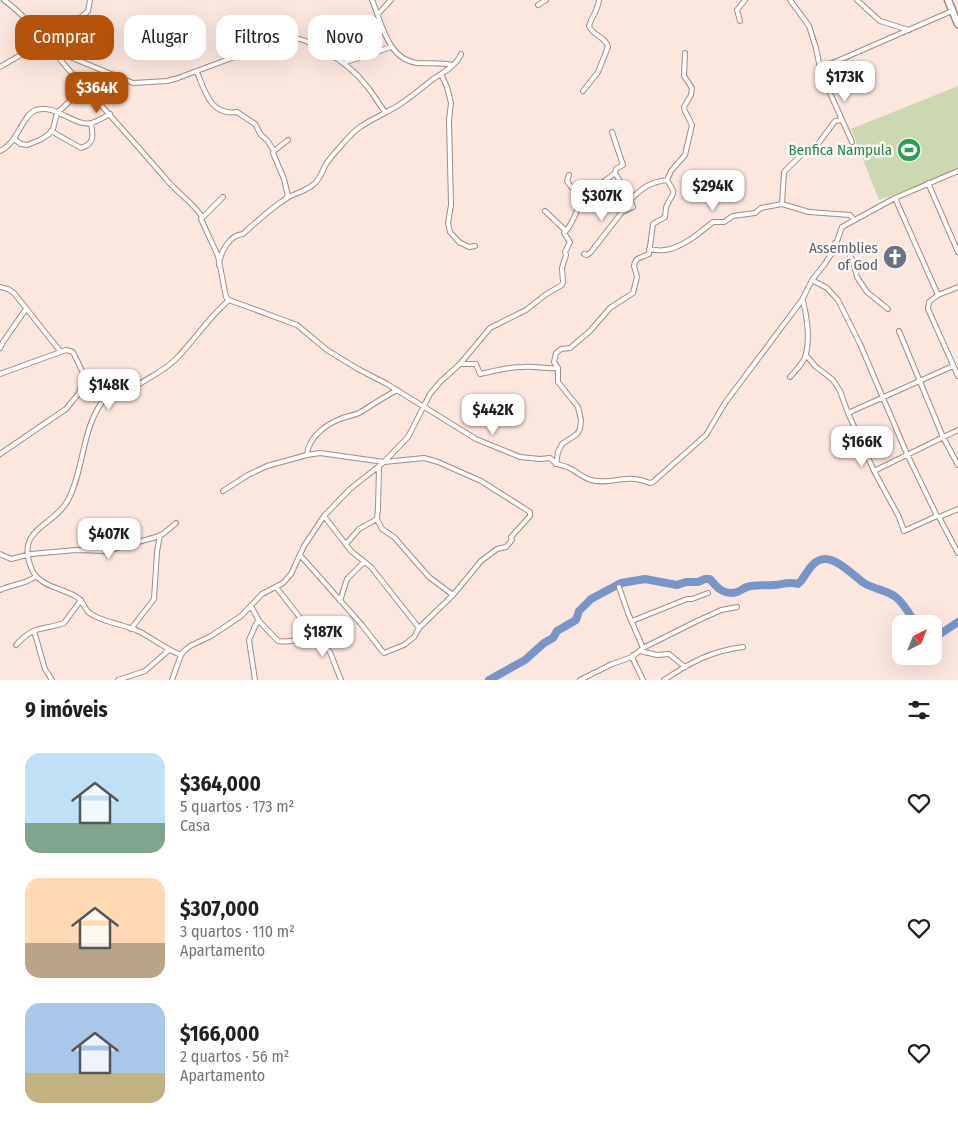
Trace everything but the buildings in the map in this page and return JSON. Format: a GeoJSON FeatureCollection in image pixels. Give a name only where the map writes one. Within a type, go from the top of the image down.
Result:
{"type":"FeatureCollection","features":[{"type":"Feature","properties":{"kind":"main road"},"geometry":{"type":"LineString","coordinates":[[948,0],[958,24]]}},
{"type":"Feature","properties":{"kind":"street"},"geometry":{"type":"LineString","coordinates":[[4,0],[21,15]]}},
{"type":"Feature","properties":{"kind":"street"},"geometry":{"type":"LineString","coordinates":[[84,15],[88,11],[90,0]]}},
{"type":"Feature","properties":{"kind":"street"},"geometry":{"type":"LineString","coordinates":[[372,0],[391,47],[403,58],[415,63],[453,65]]}},
{"type":"Feature","properties":{"kind":"street"},"geometry":{"type":"LineString","coordinates":[[378,14],[391,0]]}},
{"type":"Feature","properties":{"kind":"street"},"geometry":{"type":"LineString","coordinates":[[538,5],[546,0]]}},
{"type":"Feature","properties":{"kind":"street"},"geometry":{"type":"LineString","coordinates":[[583,91],[598,72],[608,47],[606,41],[594,34],[589,26],[598,8],[599,0]]}},
{"type":"Feature","properties":{"kind":"street"},"geometry":{"type":"LineString","coordinates":[[740,20],[737,10],[745,0]]}},
{"type":"Feature","properties":{"kind":"street"},"geometry":{"type":"LineString","coordinates":[[790,0],[809,26],[821,73],[852,142]]}},
{"type":"Feature","properties":{"kind":"street"},"geometry":{"type":"LineString","coordinates":[[857,0],[880,21],[908,30]]}},
{"type":"Feature","properties":{"kind":"street"},"geometry":{"type":"LineString","coordinates":[[821,68],[952,11]]}},
{"type":"Feature","properties":{"kind":"street"},"geometry":{"type":"LineString","coordinates":[[78,60],[134,83],[172,80],[289,37],[306,42],[343,63],[364,83],[373,96],[379,100],[380,106],[386,112]]}},
{"type":"Feature","properties":{"kind":"street"},"geometry":{"type":"LineString","coordinates":[[343,63],[391,47]]}},
{"type":"Feature","properties":{"kind":"street"},"geometry":{"type":"LineString","coordinates":[[667,180],[671,171],[685,155],[692,125],[684,107],[691,95],[692,88],[684,76],[685,53]]}},
{"type":"Feature","properties":{"kind":"street"},"geometry":{"type":"LineString","coordinates":[[219,265],[222,252],[237,235],[243,234],[286,198],[299,194],[315,183],[327,163],[360,127],[400,104],[453,65],[461,57],[461,54]]}},
{"type":"Feature","properties":{"kind":"street"},"geometry":{"type":"LineString","coordinates":[[0,67],[15,58]]}},
{"type":"Feature","properties":{"kind":"street"},"geometry":{"type":"LineString","coordinates":[[62,60],[165,178],[193,204],[202,218],[201,221],[218,256],[229,300]]}},
{"type":"Feature","properties":{"kind":"street"},"geometry":{"type":"LineString","coordinates":[[197,72],[206,95],[219,111],[228,114],[237,112],[255,124],[261,135],[267,140],[274,150],[273,153],[288,196],[286,198]]}},
{"type":"Feature","properties":{"kind":"street"},"geometry":{"type":"LineString","coordinates":[[441,74],[451,103],[449,120],[451,205],[448,223],[450,232],[459,242],[475,246]]}},
{"type":"Feature","properties":{"kind":"street"},"geometry":{"type":"LineString","coordinates":[[14,139],[21,144],[40,140],[51,131],[58,112],[86,87]]}},
{"type":"Feature","properties":{"kind":"street"},"geometry":{"type":"LineString","coordinates":[[0,151],[14,139],[33,112],[51,110],[91,123],[110,114]]}},
{"type":"Feature","properties":{"kind":"street"},"geometry":{"type":"LineString","coordinates":[[782,204],[784,172],[801,154],[818,144],[835,121],[842,120]]}},
{"type":"Feature","properties":{"kind":"street"},"geometry":{"type":"LineString","coordinates":[[51,131],[81,148],[89,145],[91,141],[93,135],[91,123]]}},
{"type":"Feature","properties":{"kind":"street"},"geometry":{"type":"LineString","coordinates":[[172,680],[181,655],[190,646],[211,636],[241,616],[262,594],[283,583],[324,516],[350,489],[379,467],[408,437],[430,394],[460,364],[490,328],[526,310],[562,285],[562,268],[566,255],[565,252],[570,242],[564,234],[584,199],[603,181],[615,173],[616,169],[622,166],[623,163],[612,132]]}},
{"type":"Feature","properties":{"kind":"street"},"geometry":{"type":"LineString","coordinates":[[274,150],[288,140]]}},
{"type":"Feature","properties":{"kind":"street"},"geometry":{"type":"LineString","coordinates":[[229,300],[297,325],[327,350],[476,439],[520,457],[550,458],[556,464],[567,467],[590,480],[606,482],[628,477],[650,483],[706,435],[725,403],[802,300],[812,280],[834,250],[842,227],[895,198],[958,171]]}},
{"type":"Feature","properties":{"kind":"street"},"geometry":{"type":"LineString","coordinates":[[584,254],[587,255],[591,252],[622,212],[633,207],[624,186],[615,173]]}},
{"type":"Feature","properties":{"kind":"street"},"geometry":{"type":"LineString","coordinates":[[568,175],[566,181],[568,184],[584,199]]}},
{"type":"Feature","properties":{"kind":"street"},"geometry":{"type":"LineString","coordinates":[[630,200],[642,188],[667,180]]}},
{"type":"Feature","properties":{"kind":"street"},"geometry":{"type":"LineString","coordinates":[[556,464],[558,452],[562,444],[577,434],[580,429],[581,420],[578,407],[558,382],[558,368],[554,362],[556,353],[561,349],[570,348],[585,336],[610,308],[633,293],[637,277],[635,262],[637,259],[649,254],[653,224],[665,217],[666,206],[674,196],[674,191],[667,180]]}},
{"type":"Feature","properties":{"kind":"street"},"geometry":{"type":"LineString","coordinates":[[928,184],[958,252]]}},
{"type":"Feature","properties":{"kind":"street"},"geometry":{"type":"LineString","coordinates":[[202,218],[223,197]]}},
{"type":"Feature","properties":{"kind":"street"},"geometry":{"type":"LineString","coordinates":[[895,198],[938,295]]}},
{"type":"Feature","properties":{"kind":"street"},"geometry":{"type":"LineString","coordinates":[[649,250],[666,250],[690,240],[713,222],[724,222],[733,216],[754,213],[761,208],[782,204],[810,212],[850,215],[854,220]]}},
{"type":"Feature","properties":{"kind":"street"},"geometry":{"type":"LineString","coordinates":[[544,211],[566,231]]}},
{"type":"Feature","properties":{"kind":"street"},"geometry":{"type":"LineString","coordinates":[[835,243],[848,252],[857,277],[867,292],[888,309]]}},
{"type":"Feature","properties":{"kind":"street"},"geometry":{"type":"LineString","coordinates":[[812,280],[828,288],[838,300],[860,344],[907,454],[958,553]]}},
{"type":"Feature","properties":{"kind":"street"},"geometry":{"type":"LineString","coordinates":[[0,287],[11,290],[60,351]]}},
{"type":"Feature","properties":{"kind":"street"},"geometry":{"type":"LineString","coordinates":[[958,287],[938,295],[929,302],[928,309],[958,376]]}},
{"type":"Feature","properties":{"kind":"street"},"geometry":{"type":"LineString","coordinates":[[181,655],[131,629],[91,614],[76,596],[42,581],[36,576],[31,568],[28,555],[33,533],[55,516],[68,499],[74,485],[90,426],[105,398],[113,392],[134,387],[174,362],[208,320],[229,300]]}},
{"type":"Feature","properties":{"kind":"street"},"geometry":{"type":"LineString","coordinates":[[790,377],[801,365],[806,355],[806,316],[804,301],[802,300]]}},
{"type":"Feature","properties":{"kind":"street"},"geometry":{"type":"LineString","coordinates":[[0,348],[2,342],[26,310]]}},
{"type":"Feature","properties":{"kind":"street"},"geometry":{"type":"LineString","coordinates":[[899,331],[943,437],[958,466]]}},
{"type":"Feature","properties":{"kind":"street"},"geometry":{"type":"LineString","coordinates":[[0,374],[60,351],[71,350],[84,372],[79,393],[69,405],[59,414],[0,454]]}},
{"type":"Feature","properties":{"kind":"street"},"geometry":{"type":"LineString","coordinates":[[806,355],[815,366],[833,380],[840,391],[874,471],[899,516],[904,531],[958,509]]}},
{"type":"Feature","properties":{"kind":"street"},"geometry":{"type":"LineString","coordinates":[[460,364],[476,364],[480,374],[520,366],[535,366],[546,369],[558,368]]}},
{"type":"Feature","properties":{"kind":"street"},"geometry":{"type":"LineString","coordinates":[[848,413],[953,366]]}},
{"type":"Feature","properties":{"kind":"street"},"geometry":{"type":"LineString","coordinates":[[306,455],[308,445],[326,426],[357,414],[396,390]]}},
{"type":"Feature","properties":{"kind":"street"},"geometry":{"type":"LineString","coordinates":[[874,471],[958,430]]}},
{"type":"Feature","properties":{"kind":"street"},"geometry":{"type":"LineString","coordinates":[[224,491],[248,475],[267,466],[306,455],[320,453],[384,462],[424,458],[438,462],[481,481],[530,512],[530,516],[511,537],[512,540],[506,547],[497,550],[482,561],[453,596],[419,628],[414,637],[404,646],[384,653],[362,625],[300,555]]}},
{"type":"Feature","properties":{"kind":"street"},"geometry":{"type":"LineString","coordinates":[[379,467],[376,519],[382,529],[394,537],[429,577],[453,596]]}},
{"type":"Feature","properties":{"kind":"street"},"geometry":{"type":"LineString","coordinates":[[324,516],[346,544],[370,567],[419,628]]}},
{"type":"Feature","properties":{"kind":"street"},"geometry":{"type":"LineString","coordinates":[[346,544],[363,526],[376,519]]}},
{"type":"Feature","properties":{"kind":"street"},"geometry":{"type":"LineString","coordinates":[[0,554],[10,559],[28,555],[76,550],[106,551],[160,535],[176,523]]}},
{"type":"Feature","properties":{"kind":"street"},"geometry":{"type":"LineString","coordinates":[[131,629],[154,599],[156,552],[160,535]]}},
{"type":"Feature","properties":{"kind":"street"},"geometry":{"type":"LineString","coordinates":[[340,602],[347,579],[364,562]]}},
{"type":"Feature","properties":{"kind":"street"},"geometry":{"type":"LineString","coordinates":[[0,590],[14,584],[30,582],[36,576]]}},
{"type":"Feature","properties":{"kind":"street"},"geometry":{"type":"LineString","coordinates":[[276,587],[312,633],[330,652],[341,680]]}},
{"type":"Feature","properties":{"kind":"street"},"geometry":{"type":"LineString","coordinates":[[619,587],[643,648]]}},
{"type":"Feature","properties":{"kind":"street"},"geometry":{"type":"LineString","coordinates":[[632,621],[687,599],[708,593]]}},
{"type":"Feature","properties":{"kind":"street"},"geometry":{"type":"LineString","coordinates":[[16,645],[26,635],[34,631],[64,623],[81,600]]}},
{"type":"Feature","properties":{"kind":"street"},"geometry":{"type":"LineString","coordinates":[[251,606],[259,621],[278,640],[292,642],[312,633]]}},
{"type":"Feature","properties":{"kind":"street"},"geometry":{"type":"LineString","coordinates":[[580,680],[612,664],[632,657],[643,648],[712,614],[737,607]]}},
{"type":"Feature","properties":{"kind":"street"},"geometry":{"type":"LineString","coordinates":[[255,680],[249,640],[259,621]]}},
{"type":"Feature","properties":{"kind":"street"},"geometry":{"type":"LineString","coordinates":[[34,631],[45,669],[52,680]]}},
{"type":"Feature","properties":{"kind":"street"},"geometry":{"type":"LineString","coordinates":[[664,680],[685,667],[723,650],[743,647]]}},
{"type":"Feature","properties":{"kind":"street"},"geometry":{"type":"LineString","coordinates":[[118,680],[145,671],[169,650]]}},
{"type":"Feature","properties":{"kind":"street"},"geometry":{"type":"LineString","coordinates":[[632,657],[638,650],[657,655],[669,654],[685,667]]}},
{"type":"Feature","properties":{"kind":"street"},"geometry":{"type":"LineString","coordinates":[[632,657],[643,680]]}},
{"type":"Feature","properties":{"kind":"green space","name":"Benfica Nampula"},"geometry":{"type":"Polygon","coordinates":[[[958,86],[958,171],[879,200],[851,129],[958,86]]]}},
{"type":"Feature","properties":{"kind":"waterway"},"geometry":{"type":"LineString","coordinates":[[489,680],[525,660],[544,643],[553,638],[557,631],[576,620],[579,611],[591,599],[621,583],[645,579],[677,585],[710,579],[725,592],[733,593],[746,587],[789,583],[798,584],[817,561],[825,559],[840,565],[864,583],[894,596],[910,615]]}},
{"type":"Feature","properties":{"kind":"waterway"},"geometry":{"type":"LineString","coordinates":[[942,633],[958,622]]}},
{"type":"Feature","properties":{"kind":"place","name":"Benfica Nampula"},"geometry":{"type":"Point","coordinates":[909,150]}},
{"type":"Feature","properties":{"kind":"place","name":"Assemblies of God"},"geometry":{"type":"Point","coordinates":[895,257]}}]}
